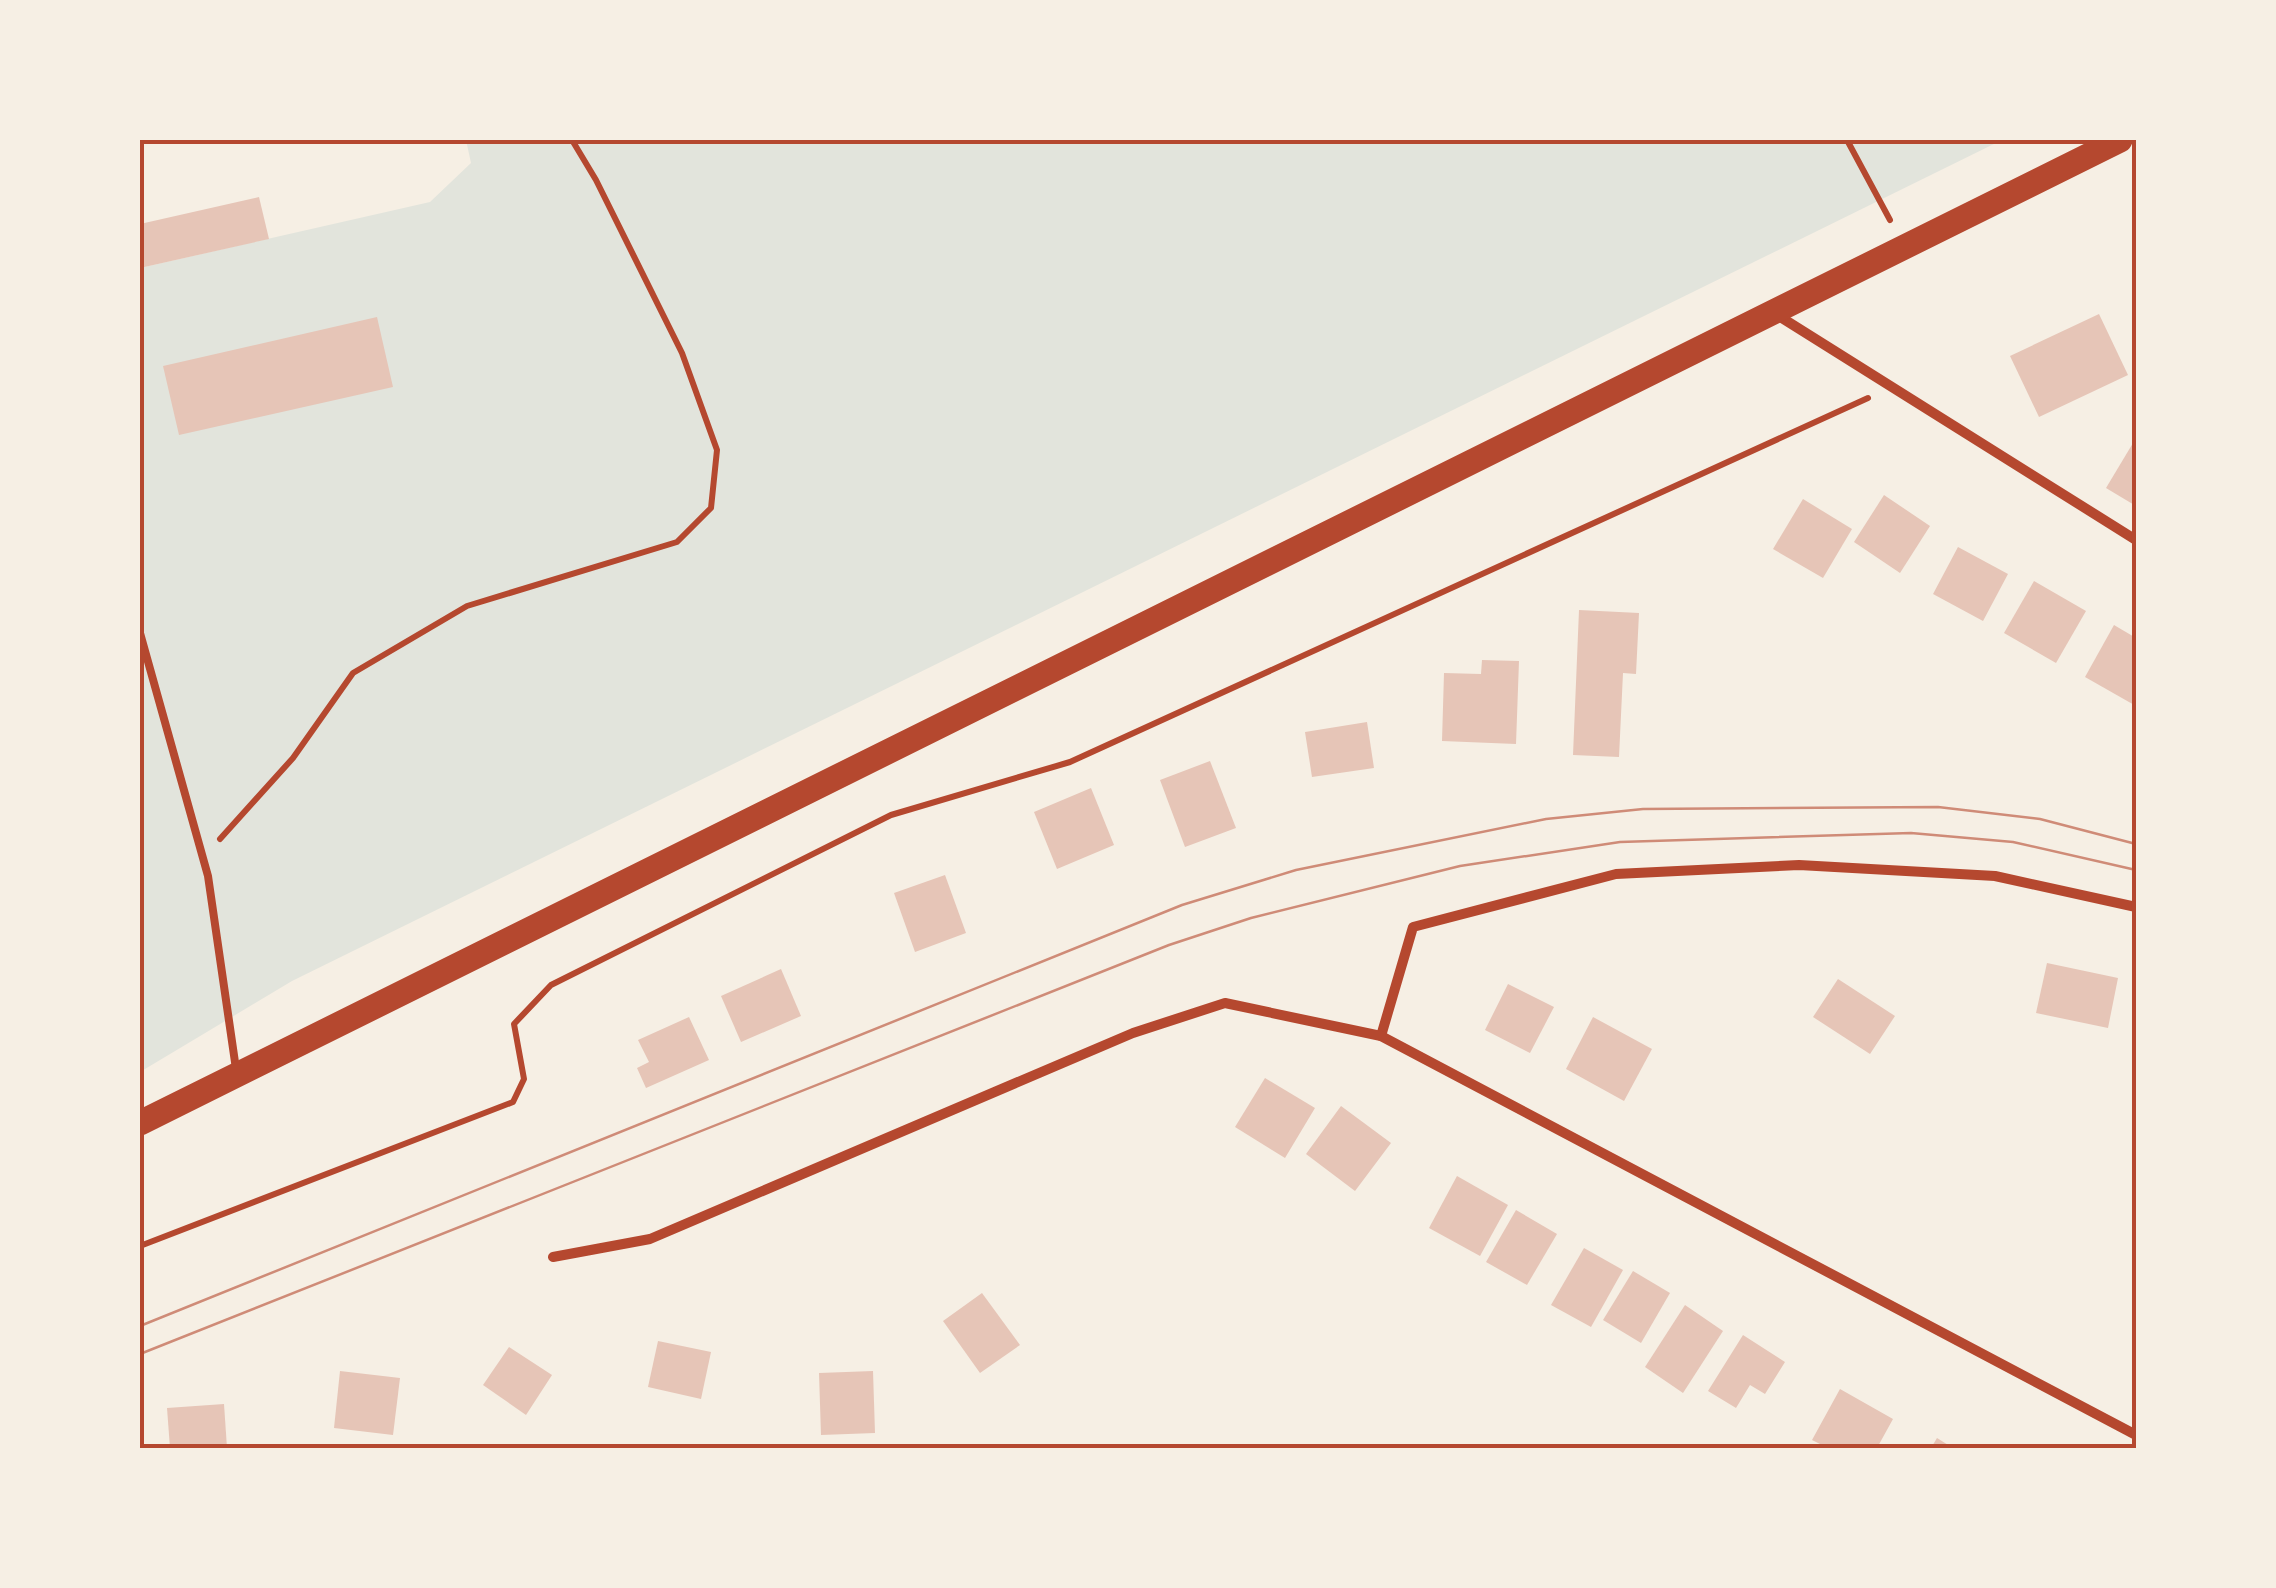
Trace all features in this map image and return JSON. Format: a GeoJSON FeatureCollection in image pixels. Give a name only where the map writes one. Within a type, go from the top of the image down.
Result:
{"type":"FeatureCollection","features":[{"type":"Feature","properties":{"kind":"main road"},"geometry":{"type":"LineString","coordinates":[[140,1123],[2120,140]]}},
{"type":"Feature","properties":{"kind":"street"},"geometry":{"type":"LineString","coordinates":[[1774,313],[2136,540]]}},
{"type":"Feature","properties":{"kind":"street"},"geometry":{"type":"LineString","coordinates":[[1381,1036],[1413,927],[1616,874],[1799,864],[1996,876],[2136,907]]}},
{"type":"Feature","properties":{"kind":"street"},"geometry":{"type":"LineString","coordinates":[[552,1258],[650,1239],[1133,1032],[1225,1003],[1381,1036],[2136,1435]]}},
{"type":"Feature","properties":{"kind":"lane"},"geometry":{"type":"LineString","coordinates":[[140,633],[208,876],[237,1074]]}},
{"type":"Feature","properties":{"kind":"path"},"geometry":{"type":"LineString","coordinates":[[202,859],[293,758],[353,673],[468,606],[677,542],[711,508],[716,450],[682,353],[572,140]]}},
{"type":"Feature","properties":{"kind":"path"},"geometry":{"type":"LineString","coordinates":[[1847,140],[1905,248]]}},
{"type":"Feature","properties":{"kind":"path"},"geometry":{"type":"LineString","coordinates":[[140,1246],[513,1102],[524,1079],[514,1024],[551,985],[891,816],[1070,762],[1892,387]]}},
{"type":"Feature","properties":{"kind":"shaded area"},"geometry":{"type":"Polygon","coordinates":[[[466,140],[2002,140],[292,981],[140,1072],[140,268],[430,202],[471,163],[466,140]]]}},
{"type":"Feature","properties":{"kind":"building"},"geometry":{"type":"Polygon","coordinates":[[[259,197],[269,239],[140,268],[140,224],[259,197]]]}},
{"type":"Feature","properties":{"kind":"building"},"geometry":{"type":"Polygon","coordinates":[[[2099,314],[2128,375],[2039,417],[2010,356],[2099,314]]]}},
{"type":"Feature","properties":{"kind":"building"},"geometry":{"type":"Polygon","coordinates":[[[377,317],[393,387],[179,435],[163,366],[377,317]]]}},
{"type":"Feature","properties":{"kind":"building"},"geometry":{"type":"Polygon","coordinates":[[[2136,438],[2136,506],[2106,488],[2136,438]]]}},
{"type":"Feature","properties":{"kind":"building"},"geometry":{"type":"Polygon","coordinates":[[[1884,495],[1930,526],[1900,573],[1854,542],[1884,495]]]}},
{"type":"Feature","properties":{"kind":"building"},"geometry":{"type":"Polygon","coordinates":[[[1803,499],[1852,529],[1823,578],[1773,549],[1803,499]]]}},
{"type":"Feature","properties":{"kind":"building"},"geometry":{"type":"Polygon","coordinates":[[[1958,547],[2008,574],[1983,621],[1933,594],[1958,547]]]}},
{"type":"Feature","properties":{"kind":"building"},"geometry":{"type":"Polygon","coordinates":[[[2034,581],[2086,611],[2056,663],[2004,633],[2034,581]]]}},
{"type":"Feature","properties":{"kind":"building"},"geometry":{"type":"Polygon","coordinates":[[[1579,610],[1639,613],[1636,674],[1623,673],[1619,757],[1573,755],[1579,610]]]}},
{"type":"Feature","properties":{"kind":"building"},"geometry":{"type":"Polygon","coordinates":[[[2114,625],[2136,638],[2136,706],[2085,677],[2114,625]]]}},
{"type":"Feature","properties":{"kind":"building"},"geometry":{"type":"Polygon","coordinates":[[[1482,660],[1519,661],[1516,744],[1442,741],[1444,673],[1481,674],[1482,660]]]}},
{"type":"Feature","properties":{"kind":"building"},"geometry":{"type":"Polygon","coordinates":[[[1367,722],[1374,768],[1312,777],[1305,732],[1367,722]]]}},
{"type":"Feature","properties":{"kind":"building"},"geometry":{"type":"Polygon","coordinates":[[[1210,761],[1236,828],[1185,847],[1160,780],[1210,761]]]}},
{"type":"Feature","properties":{"kind":"building"},"geometry":{"type":"Polygon","coordinates":[[[1091,788],[1114,845],[1057,869],[1034,812],[1091,788]]]}},
{"type":"Feature","properties":{"kind":"building"},"geometry":{"type":"Polygon","coordinates":[[[945,875],[966,933],[915,952],[894,893],[945,875]]]}},
{"type":"Feature","properties":{"kind":"building"},"geometry":{"type":"Polygon","coordinates":[[[2047,963],[2118,978],[2108,1028],[2036,1013],[2047,963]]]}},
{"type":"Feature","properties":{"kind":"building"},"geometry":{"type":"Polygon","coordinates":[[[781,969],[801,1016],[741,1042],[721,996],[781,969]]]}},
{"type":"Feature","properties":{"kind":"building"},"geometry":{"type":"Polygon","coordinates":[[[1838,979],[1895,1016],[1870,1054],[1813,1017],[1838,979]]]}},
{"type":"Feature","properties":{"kind":"building"},"geometry":{"type":"Polygon","coordinates":[[[1508,984],[1554,1007],[1530,1053],[1485,1030],[1508,984]]]}},
{"type":"Feature","properties":{"kind":"building"},"geometry":{"type":"Polygon","coordinates":[[[689,1017],[709,1060],[646,1088],[637,1068],[649,1062],[638,1040],[689,1017]]]}},
{"type":"Feature","properties":{"kind":"building"},"geometry":{"type":"Polygon","coordinates":[[[1593,1017],[1652,1049],[1624,1101],[1566,1069],[1593,1017]]]}},
{"type":"Feature","properties":{"kind":"building"},"geometry":{"type":"Polygon","coordinates":[[[1265,1078],[1315,1108],[1285,1158],[1235,1127],[1265,1078]]]}},
{"type":"Feature","properties":{"kind":"building"},"geometry":{"type":"Polygon","coordinates":[[[1341,1106],[1391,1143],[1355,1191],[1306,1154],[1341,1106]]]}},
{"type":"Feature","properties":{"kind":"building"},"geometry":{"type":"Polygon","coordinates":[[[1457,1176],[1508,1205],[1480,1256],[1429,1228],[1457,1176]]]}},
{"type":"Feature","properties":{"kind":"building"},"geometry":{"type":"Polygon","coordinates":[[[1516,1210],[1557,1234],[1527,1285],[1486,1262],[1516,1210]]]}},
{"type":"Feature","properties":{"kind":"building"},"geometry":{"type":"Polygon","coordinates":[[[1584,1248],[1623,1270],[1591,1327],[1551,1305],[1584,1248]]]}},
{"type":"Feature","properties":{"kind":"building"},"geometry":{"type":"Polygon","coordinates":[[[1633,1271],[1670,1293],[1641,1343],[1603,1320],[1633,1271]]]}},
{"type":"Feature","properties":{"kind":"building"},"geometry":{"type":"Polygon","coordinates":[[[982,1293],[1020,1345],[980,1373],[943,1321],[982,1293]]]}},
{"type":"Feature","properties":{"kind":"building"},"geometry":{"type":"Polygon","coordinates":[[[1685,1305],[1723,1331],[1683,1393],[1645,1367],[1685,1305]]]}},
{"type":"Feature","properties":{"kind":"building"},"geometry":{"type":"Polygon","coordinates":[[[1743,1335],[1785,1362],[1765,1394],[1750,1385],[1736,1408],[1708,1391],[1743,1335]]]}},
{"type":"Feature","properties":{"kind":"building"},"geometry":{"type":"Polygon","coordinates":[[[658,1341],[711,1352],[701,1399],[648,1387],[658,1341]]]}},
{"type":"Feature","properties":{"kind":"building"},"geometry":{"type":"Polygon","coordinates":[[[509,1347],[552,1375],[526,1415],[483,1385],[509,1347]]]}},
{"type":"Feature","properties":{"kind":"building"},"geometry":{"type":"Polygon","coordinates":[[[340,1371],[400,1378],[393,1435],[334,1428],[340,1371]]]}},
{"type":"Feature","properties":{"kind":"building"},"geometry":{"type":"Polygon","coordinates":[[[873,1371],[875,1433],[821,1435],[819,1373],[873,1371]]]}},
{"type":"Feature","properties":{"kind":"building"},"geometry":{"type":"Polygon","coordinates":[[[1840,1389],[1893,1419],[1877,1448],[1859,1444],[1858,1448],[1828,1448],[1812,1440],[1840,1389]]]}},
{"type":"Feature","properties":{"kind":"building"},"geometry":{"type":"Polygon","coordinates":[[[224,1404],[227,1448],[170,1448],[167,1408],[224,1404]]]}},
{"type":"Feature","properties":{"kind":"building"},"geometry":{"type":"Polygon","coordinates":[[[1937,1438],[1953,1448],[1931,1448],[1937,1438]]]}},
{"type":"Feature","properties":{"kind":"tram line"},"geometry":{"type":"LineString","coordinates":[[140,1326],[1182,905],[1296,870],[1546,819],[1643,809],[1938,807],[2040,819],[2136,844]]}},
{"type":"Feature","properties":{"kind":"tram line"},"geometry":{"type":"LineString","coordinates":[[140,1354],[1169,945],[1251,918],[1460,866],[1620,842],[1911,833],[2013,842],[2136,870]]}}]}
